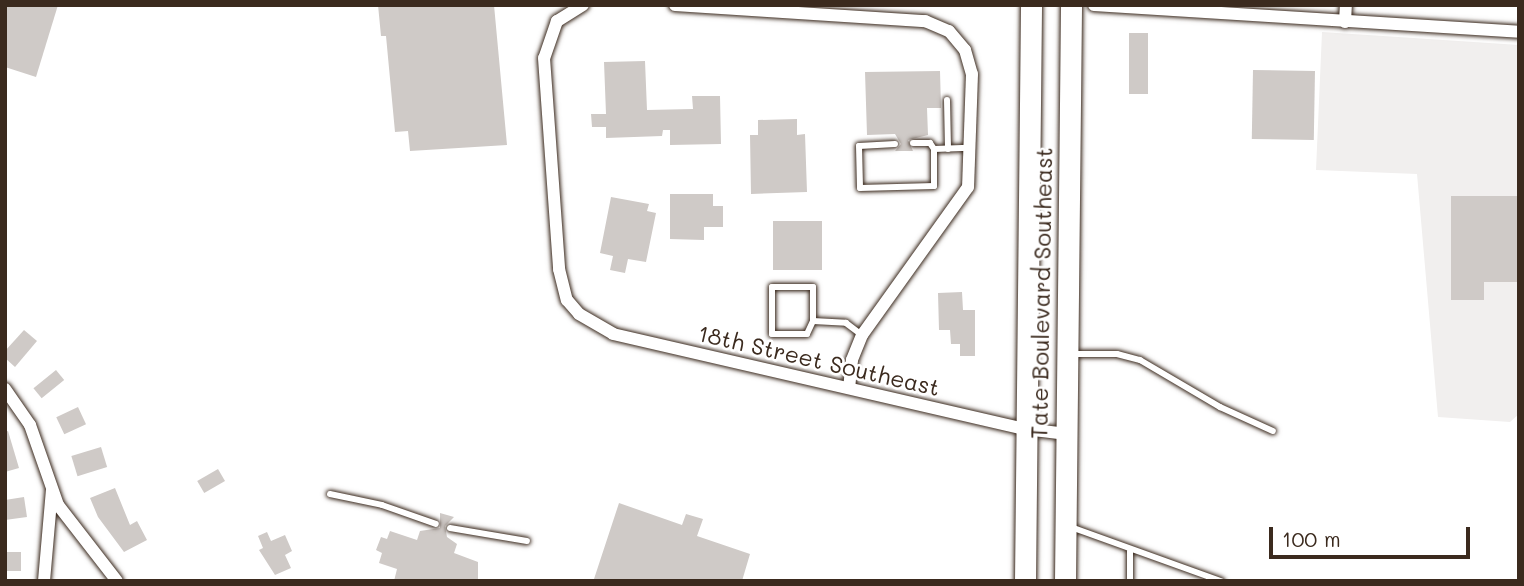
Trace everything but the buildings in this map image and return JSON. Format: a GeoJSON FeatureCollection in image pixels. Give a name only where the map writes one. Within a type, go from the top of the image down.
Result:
{"type":"FeatureCollection","features":[{"type":"Feature","properties":{"kind":"main road","name":"Tate Boulevard Southeast"},"geometry":{"type":"LineString","coordinates":[[1025,581],[1031,5]]}},
{"type":"Feature","properties":{"kind":"main road","name":"Tate Boulevard Southeast"},"geometry":{"type":"LineString","coordinates":[[1065,581],[1072,5]]}},
{"type":"Feature","properties":{"kind":"street","name":"18th Street Southeast"},"geometry":{"type":"LineString","coordinates":[[583,5],[557,21],[544,58],[559,269],[572,307],[590,324],[613,334],[1026,429],[1065,434]]}},
{"type":"Feature","properties":{"kind":"street"},"geometry":{"type":"LineString","coordinates":[[675,5],[917,21],[942,27],[961,43],[971,66],[970,179],[964,195],[862,335],[852,360],[849,388]]}},
{"type":"Feature","properties":{"kind":"street"},"geometry":{"type":"LineString","coordinates":[[1094,5],[1519,32]]}},
{"type":"Feature","properties":{"kind":"street"},"geometry":{"type":"LineString","coordinates":[[1345,22],[1346,5]]}},
{"type":"Feature","properties":{"kind":"street"},"geometry":{"type":"LineString","coordinates":[[5,389],[30,425],[52,488],[82,539],[117,581]]}},
{"type":"Feature","properties":{"kind":"street"},"geometry":{"type":"LineString","coordinates":[[44,581],[52,488]]}},
{"type":"Feature","properties":{"kind":"lane"},"geometry":{"type":"LineString","coordinates":[[947,100],[948,149]]}},
{"type":"Feature","properties":{"kind":"lane"},"geometry":{"type":"LineString","coordinates":[[895,144],[859,146],[860,188],[934,186],[934,149],[930,143],[913,144]]}},
{"type":"Feature","properties":{"kind":"lane"},"geometry":{"type":"LineString","coordinates":[[934,149],[971,148]]}},
{"type":"Feature","properties":{"kind":"lane"},"geometry":{"type":"LineString","coordinates":[[772,286],[813,287],[813,321],[807,334],[772,334],[772,286]]}},
{"type":"Feature","properties":{"kind":"lane"},"geometry":{"type":"LineString","coordinates":[[813,321],[846,323],[862,335]]}},
{"type":"Feature","properties":{"kind":"lane"},"geometry":{"type":"LineString","coordinates":[[1066,354],[1117,354],[1140,360],[1220,407],[1273,431]]}},
{"type":"Feature","properties":{"kind":"lane"},"geometry":{"type":"LineString","coordinates":[[330,494],[382,505],[436,524]]}},
{"type":"Feature","properties":{"kind":"lane"},"geometry":{"type":"LineString","coordinates":[[1064,524],[1130,551],[1221,581]]}},
{"type":"Feature","properties":{"kind":"lane"},"geometry":{"type":"LineString","coordinates":[[450,528],[527,541]]}},
{"type":"Feature","properties":{"kind":"lane"},"geometry":{"type":"LineString","coordinates":[[1130,551],[1130,581]]}},
{"type":"Feature","properties":{"kind":"shaded area"},"geometry":{"type":"Polygon","coordinates":[[[1322,32],[1519,45],[1519,414],[1510,422],[1438,417],[1417,174],[1316,170],[1322,32]]]}}]}
